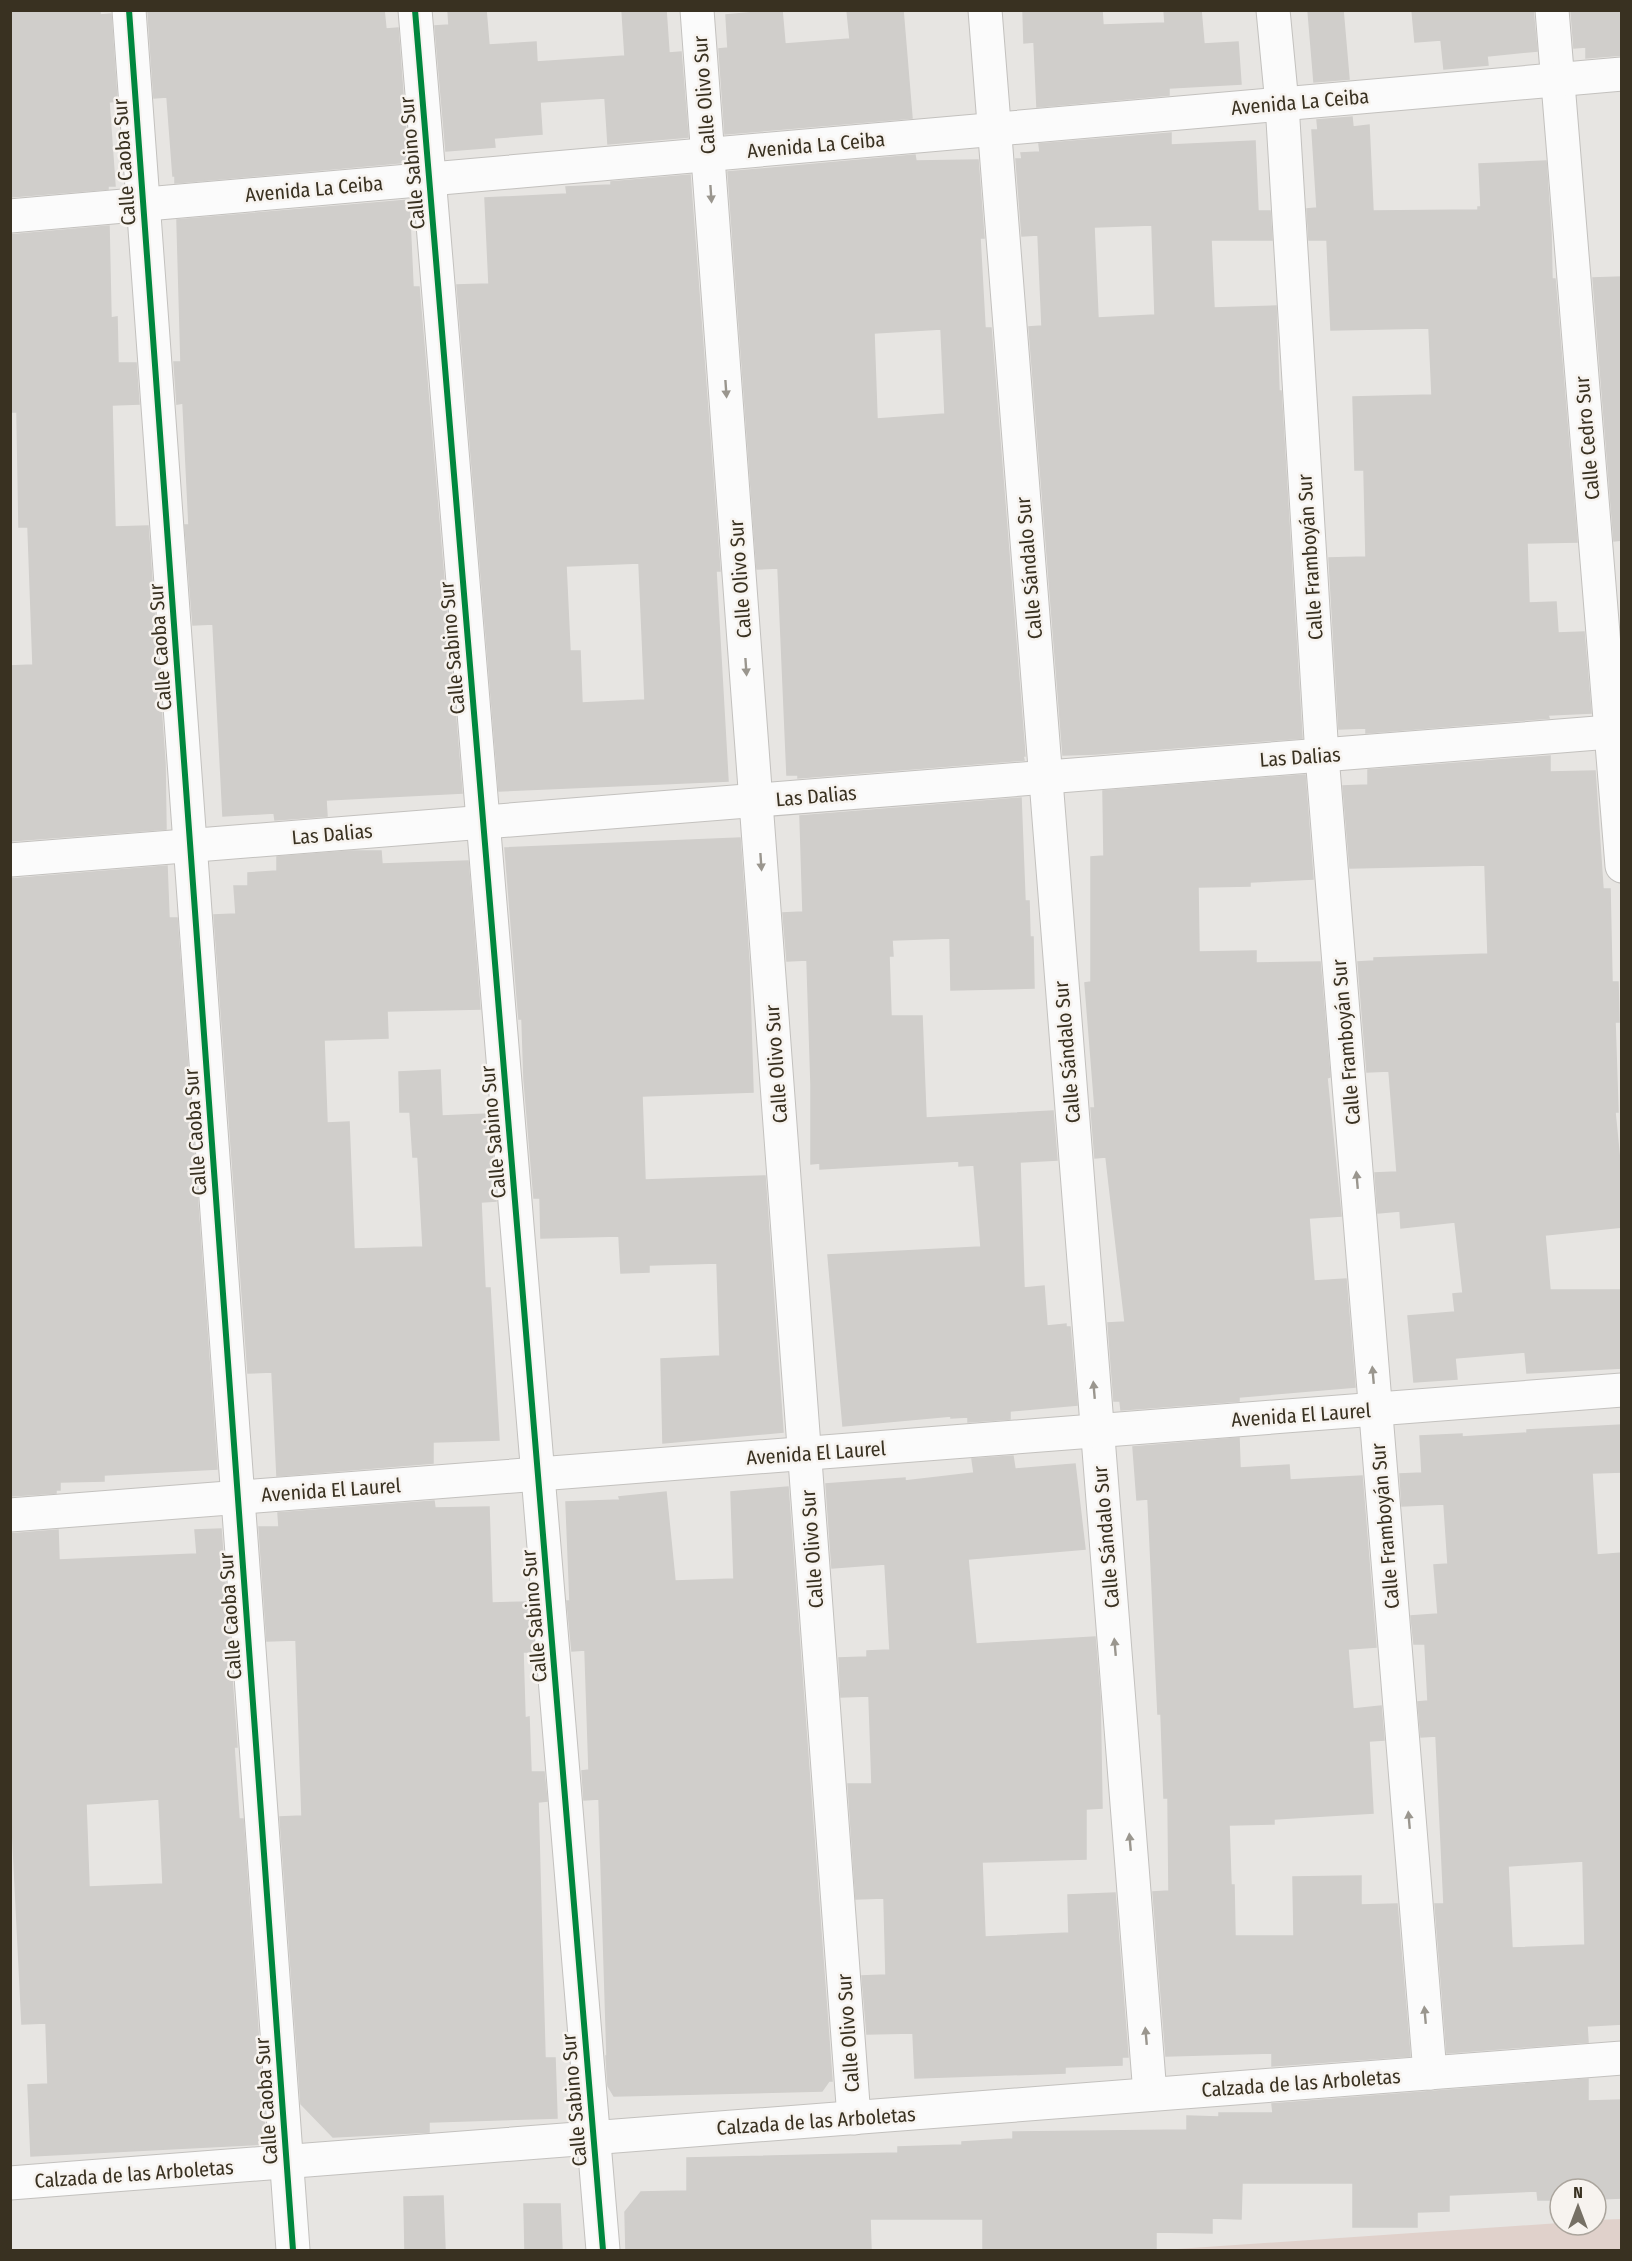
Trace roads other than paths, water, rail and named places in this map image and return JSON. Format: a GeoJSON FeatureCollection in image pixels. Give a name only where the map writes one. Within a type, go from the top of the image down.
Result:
{"type":"FeatureCollection","features":[{"type":"Feature","properties":{"kind":"street","name":"Calle Caoba Sur"},"geometry":{"type":"LineString","coordinates":[[129,10],[293,2250]]}},
{"type":"Feature","properties":{"kind":"street","name":"Calle Sabino Sur"},"geometry":{"type":"LineString","coordinates":[[416,10],[603,2250]]}},
{"type":"Feature","properties":{"kind":"street","name":"Calle Olivo Sur"},"geometry":{"type":"LineString","coordinates":[[697,10],[854,2118]]}},
{"type":"Feature","properties":{"kind":"street","name":"Calle Sándalo Sur"},"geometry":{"type":"LineString","coordinates":[[985,10],[1150,2094]]}},
{"type":"Feature","properties":{"kind":"street","name":"Calle Framboyán Sur"},"geometry":{"type":"LineString","coordinates":[[1273,10],[1282,104],[1322,756],[1430,2073]]}},
{"type":"Feature","properties":{"kind":"street","name":"Calle Cedro Sur"},"geometry":{"type":"LineString","coordinates":[[1552,10],[1616,732],[1622,866]]}},
{"type":"Feature","properties":{"kind":"street","name":"Avenida La Ceiba"},"geometry":{"type":"LineString","coordinates":[[10,216],[1622,74]]}},
{"type":"Feature","properties":{"kind":"street","name":"Las Dalias"},"geometry":{"type":"LineString","coordinates":[[10,860],[1616,732]]}},
{"type":"Feature","properties":{"kind":"street","name":"Avenida El Laurel"},"geometry":{"type":"LineString","coordinates":[[10,1515],[1622,1390]]}},
{"type":"Feature","properties":{"kind":"street","name":"Calzada de las Arboletas"},"geometry":{"type":"LineString","coordinates":[[10,2183],[1622,2058]]}}]}
